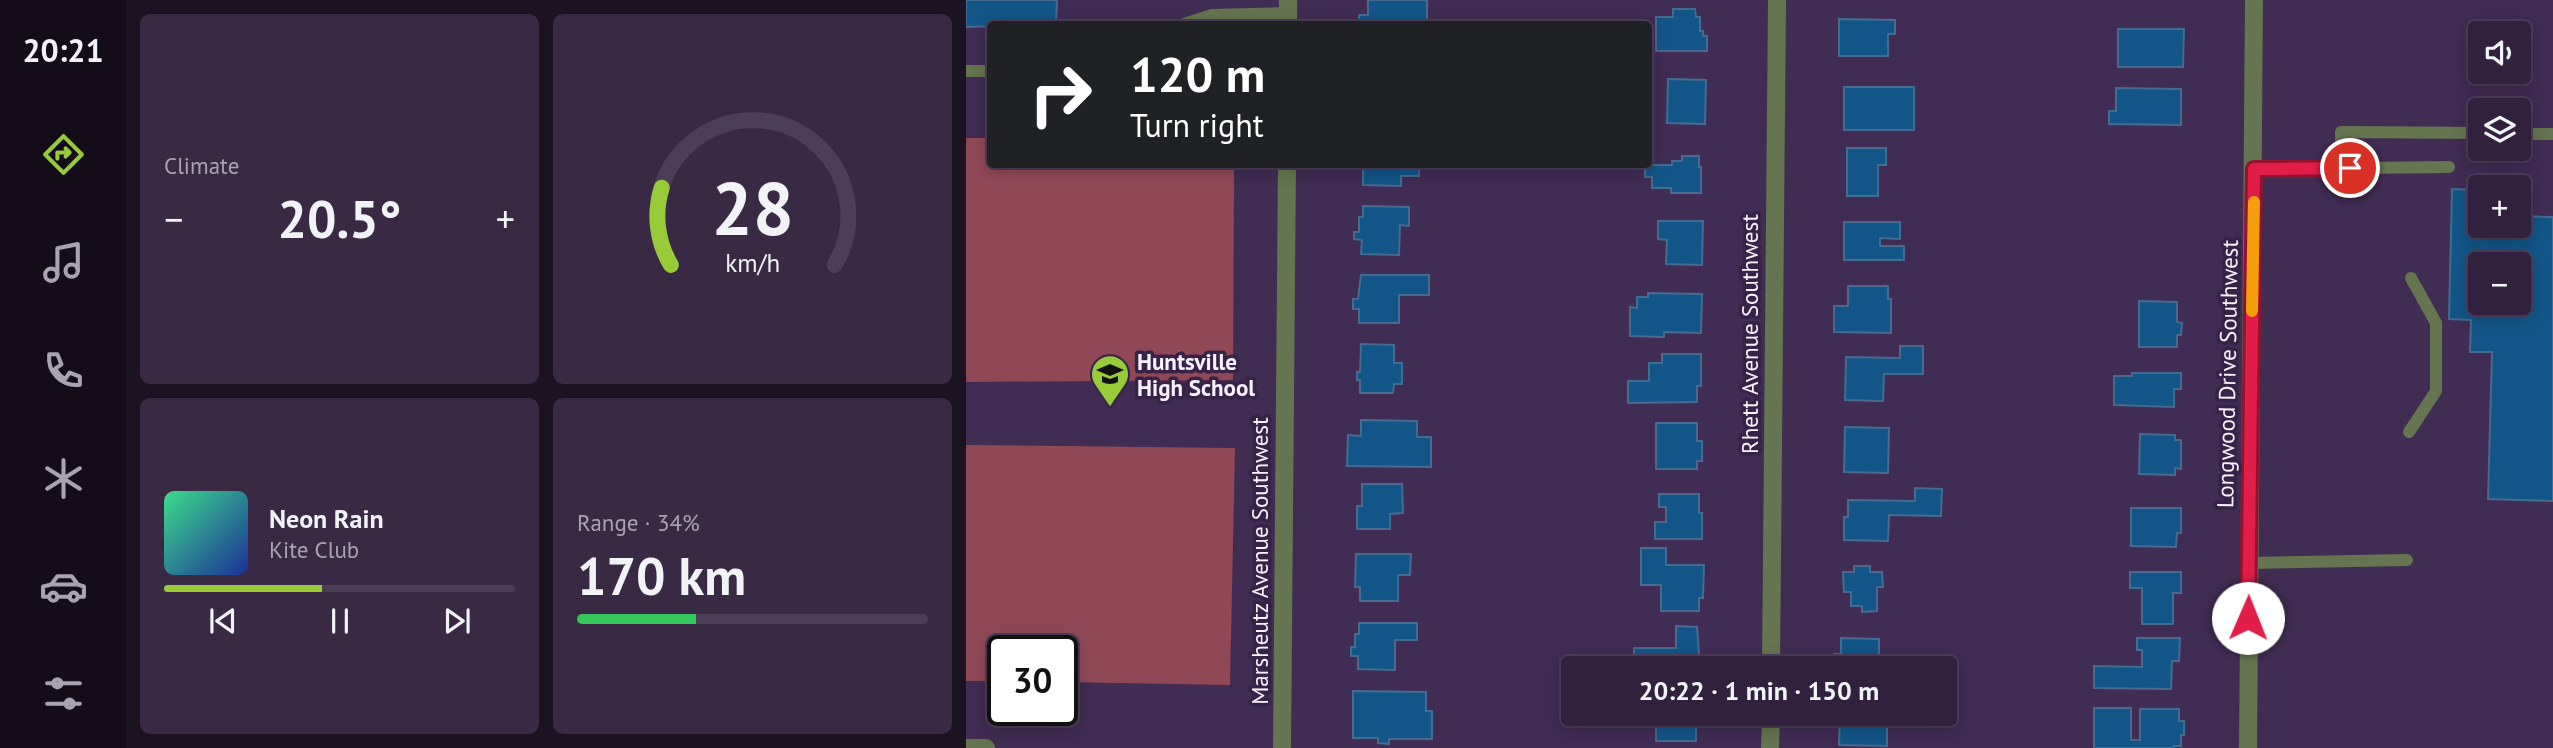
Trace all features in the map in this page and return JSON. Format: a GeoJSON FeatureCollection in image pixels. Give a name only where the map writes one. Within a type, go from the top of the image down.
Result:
{"type":"FeatureCollection","features":[{"type":"Feature","properties":{"kind":"street","name":"Rhett Avenue Southwest"},"geometry":{"type":"LineString","coordinates":[[1771,656],[1777,0]]}},
{"type":"Feature","properties":{"kind":"street","name":"Longwood Drive Southwest"},"geometry":{"type":"LineString","coordinates":[[2248,748],[2254,0]]}},
{"type":"Feature","properties":{"kind":"street","name":"Marsheutz Avenue Southwest"},"geometry":{"type":"LineString","coordinates":[[1283,748],[1287,168]]}},
{"type":"Feature","properties":{"kind":"street"},"geometry":{"type":"LineString","coordinates":[[1770,748],[1771,726]]}},
{"type":"Feature","properties":{"kind":"street"},"geometry":{"type":"LineString","coordinates":[[966,748],[986,748]]}},
{"type":"Feature","properties":{"kind":"lane"},"geometry":{"type":"LineString","coordinates":[[1193,21],[1212,15],[1288,13]]}},
{"type":"Feature","properties":{"kind":"lane"},"geometry":{"type":"LineString","coordinates":[[966,71],[987,71]]}},
{"type":"Feature","properties":{"kind":"lane"},"geometry":{"type":"LineString","coordinates":[[2341,168],[2341,132],[2468,133]]}},
{"type":"Feature","properties":{"kind":"lane"},"geometry":{"type":"LineString","coordinates":[[2531,134],[2553,134]]}},
{"type":"Feature","properties":{"kind":"lane"},"geometry":{"type":"LineString","coordinates":[[2254,169],[2449,167]]}},
{"type":"Feature","properties":{"kind":"lane"},"geometry":{"type":"LineString","coordinates":[[2409,432],[2436,391],[2436,323],[2411,278]]}},
{"type":"Feature","properties":{"kind":"lane"},"geometry":{"type":"LineString","coordinates":[[2249,563],[2407,560]]}},
{"type":"Feature","properties":{"kind":"shaded area"},"geometry":{"type":"Polygon","coordinates":[[[966,138],[987,138],[987,168],[1234,168],[1233,380],[966,382],[966,138]]]}},
{"type":"Feature","properties":{"kind":"shaded area"},"geometry":{"type":"Polygon","coordinates":[[[966,445],[1235,448],[1230,685],[1078,682],[1078,635],[987,635],[987,681],[966,681],[966,445]]]}},
{"type":"Feature","properties":{"kind":"building"},"geometry":{"type":"Polygon","coordinates":[[[966,0],[1057,0],[1056,21],[987,21],[987,26],[966,27],[966,0]]]}},
{"type":"Feature","properties":{"kind":"building"},"geometry":{"type":"Polygon","coordinates":[[[1368,0],[1427,0],[1427,21],[1359,21],[1359,15],[1368,15],[1368,0]]]}},
{"type":"Feature","properties":{"kind":"building"},"geometry":{"type":"Polygon","coordinates":[[[1673,9],[1695,9],[1696,17],[1700,17],[1700,31],[1703,31],[1703,36],[1707,36],[1707,51],[1656,51],[1656,17],[1673,17],[1673,9]]]}},
{"type":"Feature","properties":{"kind":"building"},"geometry":{"type":"Polygon","coordinates":[[[1839,19],[1895,20],[1895,34],[1888,34],[1888,56],[1839,56],[1839,19]]]}},
{"type":"Feature","properties":{"kind":"building"},"geometry":{"type":"Polygon","coordinates":[[[2118,29],[2184,29],[2183,67],[2118,67],[2118,29]]]}},
{"type":"Feature","properties":{"kind":"building"},"geometry":{"type":"Polygon","coordinates":[[[1668,79],[1706,80],[1705,124],[1667,123],[1668,79]]]}},
{"type":"Feature","properties":{"kind":"building"},"geometry":{"type":"Polygon","coordinates":[[[1844,87],[1914,87],[1914,130],[1844,130],[1844,87]]]}},
{"type":"Feature","properties":{"kind":"building"},"geometry":{"type":"Polygon","coordinates":[[[2116,88],[2181,89],[2181,125],[2109,124],[2109,111],[2116,111],[2116,88]]]}},
{"type":"Feature","properties":{"kind":"building"},"geometry":{"type":"Polygon","coordinates":[[[1847,148],[1886,148],[1886,165],[1878,165],[1878,196],[1847,196],[1847,148]]]}},
{"type":"Feature","properties":{"kind":"building"},"geometry":{"type":"Polygon","coordinates":[[[1682,156],[1699,156],[1701,193],[1671,193],[1671,188],[1652,188],[1652,177],[1645,177],[1645,168],[1682,161],[1682,156]]]}},
{"type":"Feature","properties":{"kind":"building"},"geometry":{"type":"Polygon","coordinates":[[[1363,168],[1419,168],[1419,176],[1401,176],[1401,186],[1363,185],[1363,168]]]}},
{"type":"Feature","properties":{"kind":"building"},"geometry":{"type":"Polygon","coordinates":[[[2452,189],[2468,190],[2468,238],[2531,238],[2531,216],[2553,217],[2553,501],[2488,499],[2492,352],[2470,352],[2471,320],[2449,319],[2452,189]]]}},
{"type":"Feature","properties":{"kind":"building"},"geometry":{"type":"Polygon","coordinates":[[[1363,206],[1409,207],[1409,226],[1400,225],[1399,255],[1361,254],[1362,240],[1354,239],[1354,232],[1359,232],[1359,217],[1363,217],[1363,206]]]}},
{"type":"Feature","properties":{"kind":"building"},"geometry":{"type":"Polygon","coordinates":[[[1658,221],[1703,221],[1702,265],[1666,264],[1667,240],[1658,239],[1658,221]]]}},
{"type":"Feature","properties":{"kind":"building"},"geometry":{"type":"Polygon","coordinates":[[[1844,222],[1900,222],[1900,239],[1880,238],[1880,246],[1904,246],[1904,260],[1844,260],[1844,222]]]}},
{"type":"Feature","properties":{"kind":"building"},"geometry":{"type":"Polygon","coordinates":[[[1361,275],[1429,275],[1429,295],[1399,295],[1399,323],[1359,323],[1359,309],[1353,309],[1353,299],[1358,299],[1361,275]]]}},
{"type":"Feature","properties":{"kind":"building"},"geometry":{"type":"Polygon","coordinates":[[[1848,286],[1888,286],[1888,299],[1891,299],[1891,333],[1834,332],[1834,306],[1848,306],[1848,286]]]}},
{"type":"Feature","properties":{"kind":"building"},"geometry":{"type":"Polygon","coordinates":[[[1648,293],[1702,294],[1701,333],[1664,332],[1664,337],[1630,336],[1630,307],[1637,308],[1637,297],[1648,297],[1648,293]]]}},
{"type":"Feature","properties":{"kind":"building"},"geometry":{"type":"Polygon","coordinates":[[[2139,301],[2177,302],[2177,322],[2182,323],[2181,335],[2177,335],[2177,347],[2139,347],[2139,301]]]}},
{"type":"Feature","properties":{"kind":"building"},"geometry":{"type":"Polygon","coordinates":[[[1361,344],[1394,345],[1394,363],[1402,363],[1402,384],[1394,384],[1393,393],[1360,393],[1357,372],[1360,372],[1361,344]]]}},
{"type":"Feature","properties":{"kind":"building"},"geometry":{"type":"Polygon","coordinates":[[[1900,346],[1923,346],[1923,374],[1884,374],[1883,401],[1845,400],[1846,357],[1900,358],[1900,346]]]}},
{"type":"Feature","properties":{"kind":"building"},"geometry":{"type":"Polygon","coordinates":[[[1662,354],[1701,354],[1701,386],[1697,386],[1697,402],[1628,403],[1628,381],[1649,381],[1649,363],[1662,363],[1662,354]]]}},
{"type":"Feature","properties":{"kind":"building"},"geometry":{"type":"Polygon","coordinates":[[[2132,373],[2181,373],[2181,389],[2174,389],[2174,407],[2114,405],[2114,376],[2132,376],[2132,373]]]}},
{"type":"Feature","properties":{"kind":"building"},"geometry":{"type":"Polygon","coordinates":[[[1361,420],[1417,421],[1417,437],[1431,437],[1431,467],[1347,466],[1348,435],[1361,436],[1361,420]]]}},
{"type":"Feature","properties":{"kind":"building"},"geometry":{"type":"Polygon","coordinates":[[[1656,423],[1697,423],[1697,441],[1702,441],[1702,461],[1697,461],[1697,469],[1656,469],[1656,423]]]}},
{"type":"Feature","properties":{"kind":"building"},"geometry":{"type":"Polygon","coordinates":[[[1845,427],[1889,428],[1888,473],[1844,472],[1845,427]]]}},
{"type":"Feature","properties":{"kind":"building"},"geometry":{"type":"Polygon","coordinates":[[[2140,434],[2175,435],[2175,440],[2181,440],[2181,469],[2175,468],[2175,475],[2139,474],[2140,434]]]}},
{"type":"Feature","properties":{"kind":"building"},"geometry":{"type":"Polygon","coordinates":[[[1362,484],[1402,484],[1403,513],[1390,514],[1390,529],[1357,529],[1357,506],[1362,506],[1362,484]]]}},
{"type":"Feature","properties":{"kind":"building"},"geometry":{"type":"Polygon","coordinates":[[[1915,488],[1942,489],[1941,516],[1889,515],[1888,541],[1844,540],[1844,517],[1848,517],[1848,500],[1915,501],[1915,488]]]}},
{"type":"Feature","properties":{"kind":"building"},"geometry":{"type":"Polygon","coordinates":[[[1659,494],[1699,494],[1702,539],[1655,539],[1655,522],[1666,522],[1666,507],[1659,507],[1659,494]]]}},
{"type":"Feature","properties":{"kind":"building"},"geometry":{"type":"Polygon","coordinates":[[[2131,508],[2181,508],[2181,533],[2177,533],[2176,547],[2131,546],[2131,508]]]}},
{"type":"Feature","properties":{"kind":"building"},"geometry":{"type":"Polygon","coordinates":[[[1641,548],[1666,548],[1666,565],[1704,565],[1703,598],[1699,598],[1699,611],[1661,611],[1661,585],[1641,585],[1641,548]]]}},
{"type":"Feature","properties":{"kind":"building"},"geometry":{"type":"Polygon","coordinates":[[[1356,554],[1411,554],[1410,575],[1398,575],[1398,601],[1360,601],[1360,587],[1355,587],[1356,554]]]}},
{"type":"Feature","properties":{"kind":"building"},"geometry":{"type":"Polygon","coordinates":[[[1854,566],[1870,566],[1870,572],[1882,572],[1883,587],[1877,587],[1877,611],[1862,612],[1862,606],[1851,606],[1851,592],[1844,592],[1843,572],[1854,572],[1854,566]]]}},
{"type":"Feature","properties":{"kind":"building"},"geometry":{"type":"Polygon","coordinates":[[[2130,572],[2181,572],[2181,593],[2173,593],[2173,624],[2142,624],[2142,588],[2130,588],[2130,572]]]}},
{"type":"Feature","properties":{"kind":"building"},"geometry":{"type":"Polygon","coordinates":[[[1359,623],[1417,623],[1417,640],[1395,640],[1395,670],[1358,669],[1358,656],[1351,656],[1351,647],[1355,647],[1355,634],[1359,634],[1359,623]]]}},
{"type":"Feature","properties":{"kind":"building"},"geometry":{"type":"Polygon","coordinates":[[[1676,626],[1697,627],[1699,656],[1634,656],[1634,648],[1676,648],[1676,626]]]}},
{"type":"Feature","properties":{"kind":"building"},"geometry":{"type":"Polygon","coordinates":[[[1841,638],[1879,639],[1879,656],[1834,656],[1841,654],[1841,638]]]}},
{"type":"Feature","properties":{"kind":"building"},"geometry":{"type":"Polygon","coordinates":[[[2137,638],[2180,638],[2179,661],[2172,661],[2171,689],[2094,688],[2094,666],[2142,667],[2142,650],[2137,650],[2137,638]]]}},
{"type":"Feature","properties":{"kind":"building"},"geometry":{"type":"Polygon","coordinates":[[[1353,691],[1426,692],[1426,711],[1432,711],[1432,739],[1389,739],[1389,744],[1378,743],[1378,738],[1353,738],[1353,691]]]}},
{"type":"Feature","properties":{"kind":"building"},"geometry":{"type":"Polygon","coordinates":[[[2094,708],[2131,708],[2131,740],[2140,740],[2140,709],[2179,709],[2179,721],[2184,721],[2181,746],[2094,748],[2094,708]]]}},
{"type":"Feature","properties":{"kind":"building"},"geometry":{"type":"Polygon","coordinates":[[[1656,726],[1696,726],[1696,741],[1656,741],[1656,726]]]}},
{"type":"Feature","properties":{"kind":"building"},"geometry":{"type":"Polygon","coordinates":[[[1840,726],[1887,726],[1887,746],[1839,745],[1840,726]]]}},
{"type":"Feature","properties":{"kind":"slow traffic"},"geometry":{"type":"LineString","coordinates":[[2252,311],[2254,202]]}},
{"type":"Feature","properties":{"kind":"place","name":"Huntsville High School"},"geometry":{"type":"Point","coordinates":[1110,408]}},
{"type":"Feature","properties":{"kind":"route"},"geometry":{"type":"LineString","coordinates":[[2248,618],[2254,169],[2350,168]]}}]}
